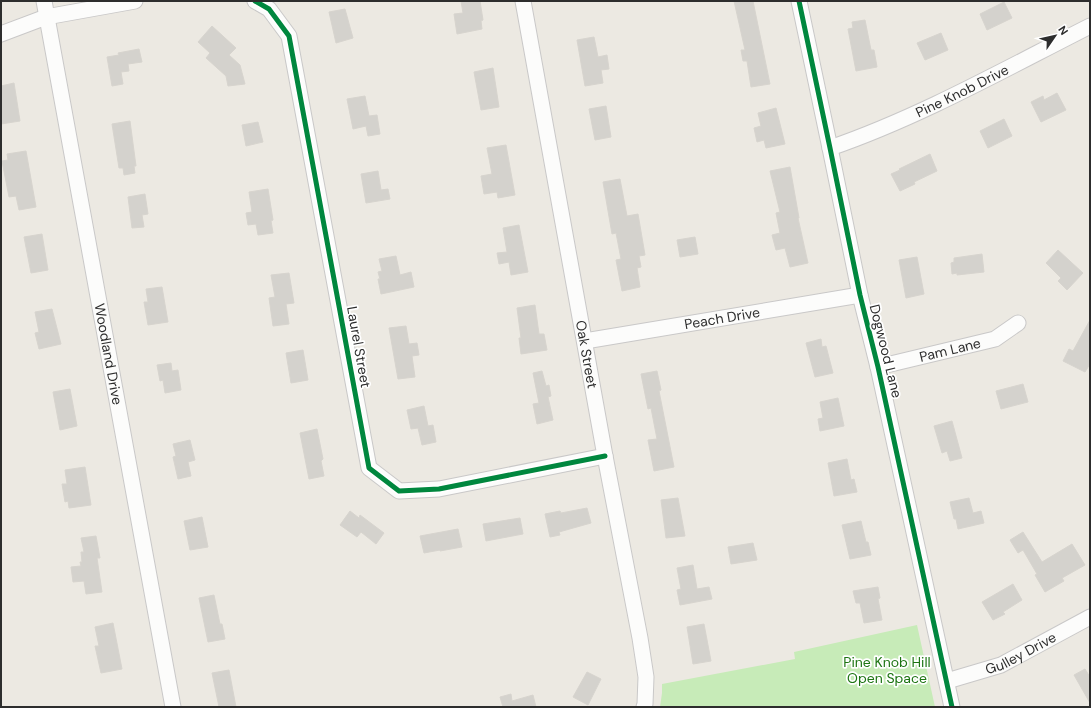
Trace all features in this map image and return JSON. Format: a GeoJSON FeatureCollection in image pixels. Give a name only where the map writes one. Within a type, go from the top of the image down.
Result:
{"type":"FeatureCollection","features":[{"type":"Feature","properties":{"kind":"street","name":"Woodland Drive"},"geometry":{"type":"LineString","coordinates":[[44,1],[173,707]]}},
{"type":"Feature","properties":{"kind":"street"},"geometry":{"type":"LineString","coordinates":[[1,34],[46,17],[135,1]]}},
{"type":"Feature","properties":{"kind":"street","name":"Laurel Street"},"geometry":{"type":"LineString","coordinates":[[255,1],[269,10],[289,36],[370,468],[399,491],[439,489],[605,456]]}},
{"type":"Feature","properties":{"kind":"street","name":"Oak Street"},"geometry":{"type":"LineString","coordinates":[[523,1],[646,677],[644,707]]}},
{"type":"Feature","properties":{"kind":"street","name":"Dogwood Lane"},"geometry":{"type":"LineString","coordinates":[[799,1],[860,295],[878,367],[952,707]]}},
{"type":"Feature","properties":{"kind":"street","name":"Pine Knob Drive"},"geometry":{"type":"LineString","coordinates":[[830,148],[866,135],[961,91],[1090,26]]}},
{"type":"Feature","properties":{"kind":"street","name":"Peach Drive"},"geometry":{"type":"LineString","coordinates":[[585,341],[860,295]]}},
{"type":"Feature","properties":{"kind":"street","name":"Pam Lane"},"geometry":{"type":"LineString","coordinates":[[878,367],[995,339],[1018,323]]}},
{"type":"Feature","properties":{"kind":"street","name":"Gulley Drive"},"geometry":{"type":"LineString","coordinates":[[947,681],[1000,665],[1090,616]]}},
{"type":"Feature","properties":{"kind":"green space","name":"Pine Knob Hill Open Space"},"geometry":{"type":"Polygon","coordinates":[[[917,625],[935,707],[660,707],[662,684],[795,659],[794,652],[917,625]]]}},
{"type":"Feature","properties":{"kind":"building"},"geometry":{"type":"Polygon","coordinates":[[[461,1],[480,1],[483,20],[481,21],[482,29],[457,34],[454,14],[463,13],[461,1]]]}},
{"type":"Feature","properties":{"kind":"building"},"geometry":{"type":"Polygon","coordinates":[[[734,1],[753,1],[770,84],[751,87],[747,61],[743,61],[741,50],[745,50],[734,1]]]}},
{"type":"Feature","properties":{"kind":"building"},"geometry":{"type":"Polygon","coordinates":[[[1004,2],[1012,18],[987,30],[980,14],[1004,2]]]}},
{"type":"Feature","properties":{"kind":"building"},"geometry":{"type":"Polygon","coordinates":[[[345,9],[353,38],[336,43],[329,12],[345,9]]]}},
{"type":"Feature","properties":{"kind":"building"},"geometry":{"type":"Polygon","coordinates":[[[865,20],[871,50],[874,50],[877,67],[856,71],[848,29],[853,28],[852,22],[865,20]]]}},
{"type":"Feature","properties":{"kind":"building"},"geometry":{"type":"Polygon","coordinates":[[[212,26],[236,48],[229,55],[240,65],[245,84],[228,86],[226,76],[206,58],[210,53],[198,42],[212,26]]]}},
{"type":"Feature","properties":{"kind":"building"},"geometry":{"type":"Polygon","coordinates":[[[941,33],[948,50],[925,60],[917,43],[941,33]]]}},
{"type":"Feature","properties":{"kind":"building"},"geometry":{"type":"Polygon","coordinates":[[[594,37],[598,57],[607,55],[609,69],[601,70],[603,83],[585,86],[577,40],[594,37]]]}},
{"type":"Feature","properties":{"kind":"building"},"geometry":{"type":"Polygon","coordinates":[[[139,49],[142,62],[128,64],[129,71],[121,72],[123,84],[112,86],[107,57],[119,55],[118,53],[139,49]]]}},
{"type":"Feature","properties":{"kind":"building"},"geometry":{"type":"Polygon","coordinates":[[[493,68],[499,107],[481,110],[474,72],[493,68]]]}},
{"type":"Feature","properties":{"kind":"building"},"geometry":{"type":"Polygon","coordinates":[[[14,83],[20,121],[1,124],[1,86],[14,83]]]}},
{"type":"Feature","properties":{"kind":"building"},"geometry":{"type":"Polygon","coordinates":[[[1057,93],[1066,110],[1041,122],[1031,102],[1043,96],[1044,100],[1057,93]]]}},
{"type":"Feature","properties":{"kind":"building"},"geometry":{"type":"Polygon","coordinates":[[[365,96],[369,116],[377,115],[380,134],[368,136],[366,126],[353,129],[347,99],[365,96]]]}},
{"type":"Feature","properties":{"kind":"building"},"geometry":{"type":"Polygon","coordinates":[[[606,106],[611,137],[595,140],[589,109],[606,106]]]}},
{"type":"Feature","properties":{"kind":"building"},"geometry":{"type":"Polygon","coordinates":[[[776,108],[785,144],[766,148],[764,140],[757,142],[754,128],[761,126],[758,113],[776,108]]]}},
{"type":"Feature","properties":{"kind":"building"},"geometry":{"type":"Polygon","coordinates":[[[1004,119],[1012,136],[988,148],[980,131],[1004,119]]]}},
{"type":"Feature","properties":{"kind":"building"},"geometry":{"type":"Polygon","coordinates":[[[130,121],[136,166],[134,166],[135,173],[124,175],[123,168],[119,168],[112,124],[130,121]]]}},
{"type":"Feature","properties":{"kind":"building"},"geometry":{"type":"Polygon","coordinates":[[[258,122],[263,142],[246,146],[242,125],[258,122]]]}},
{"type":"Feature","properties":{"kind":"building"},"geometry":{"type":"Polygon","coordinates":[[[506,145],[515,195],[498,198],[497,192],[484,194],[481,176],[492,174],[487,148],[506,145]]]}},
{"type":"Feature","properties":{"kind":"building"},"geometry":{"type":"Polygon","coordinates":[[[26,151],[36,207],[19,210],[16,196],[9,197],[2,161],[8,160],[7,154],[26,151]]]}},
{"type":"Feature","properties":{"kind":"building"},"geometry":{"type":"Polygon","coordinates":[[[930,154],[937,171],[914,182],[915,184],[900,191],[891,174],[930,154]]]}},
{"type":"Feature","properties":{"kind":"building"},"geometry":{"type":"Polygon","coordinates":[[[790,167],[798,218],[808,263],[790,267],[785,248],[776,250],[772,235],[780,233],[776,213],[780,212],[770,171],[790,167]]]}},
{"type":"Feature","properties":{"kind":"building"},"geometry":{"type":"Polygon","coordinates":[[[378,171],[381,190],[388,189],[390,199],[366,203],[361,174],[378,171]]]}},
{"type":"Feature","properties":{"kind":"building"},"geometry":{"type":"Polygon","coordinates":[[[620,179],[627,216],[638,214],[645,255],[639,256],[641,267],[637,268],[640,287],[622,291],[616,260],[621,259],[616,233],[612,234],[603,182],[620,179]]]}},
{"type":"Feature","properties":{"kind":"building"},"geometry":{"type":"Polygon","coordinates":[[[268,189],[273,220],[271,221],[273,233],[258,235],[256,224],[248,225],[246,213],[252,212],[249,192],[268,189]]]}},
{"type":"Feature","properties":{"kind":"building"},"geometry":{"type":"Polygon","coordinates":[[[145,194],[148,214],[142,215],[144,227],[132,228],[128,197],[145,194]]]}},
{"type":"Feature","properties":{"kind":"building"},"geometry":{"type":"Polygon","coordinates":[[[519,225],[528,272],[511,275],[509,262],[499,264],[497,253],[507,252],[503,228],[519,225]]]}},
{"type":"Feature","properties":{"kind":"building"},"geometry":{"type":"Polygon","coordinates":[[[42,234],[48,270],[31,273],[24,237],[42,234]]]}},
{"type":"Feature","properties":{"kind":"building"},"geometry":{"type":"Polygon","coordinates":[[[695,237],[698,254],[680,257],[677,240],[695,237]]]}},
{"type":"Feature","properties":{"kind":"building"},"geometry":{"type":"Polygon","coordinates":[[[1058,250],[1083,273],[1067,290],[1058,281],[1061,278],[1046,263],[1058,250]]]}},
{"type":"Feature","properties":{"kind":"building"},"geometry":{"type":"Polygon","coordinates":[[[982,254],[984,272],[957,275],[957,273],[952,274],[951,263],[954,262],[954,258],[982,254]]]}},
{"type":"Feature","properties":{"kind":"building"},"geometry":{"type":"Polygon","coordinates":[[[396,256],[400,275],[411,272],[414,287],[381,294],[378,272],[382,271],[379,259],[396,256]]]}},
{"type":"Feature","properties":{"kind":"building"},"geometry":{"type":"Polygon","coordinates":[[[917,257],[924,294],[906,298],[899,260],[917,257]]]}},
{"type":"Feature","properties":{"kind":"building"},"geometry":{"type":"Polygon","coordinates":[[[289,273],[294,303],[286,304],[289,324],[273,326],[269,298],[275,297],[271,275],[289,273]]]}},
{"type":"Feature","properties":{"kind":"building"},"geometry":{"type":"Polygon","coordinates":[[[162,287],[168,322],[148,325],[144,302],[148,302],[146,289],[162,287]]]}},
{"type":"Feature","properties":{"kind":"building"},"geometry":{"type":"Polygon","coordinates":[[[535,305],[539,334],[544,334],[547,350],[521,354],[519,338],[521,338],[517,308],[535,305]]]}},
{"type":"Feature","properties":{"kind":"building"},"geometry":{"type":"Polygon","coordinates":[[[52,309],[61,344],[39,349],[35,333],[39,332],[35,312],[52,309]]]}},
{"type":"Feature","properties":{"kind":"building"},"geometry":{"type":"Polygon","coordinates":[[[1090,320],[1090,364],[1085,372],[1063,361],[1069,349],[1073,351],[1090,320]]]}},
{"type":"Feature","properties":{"kind":"building"},"geometry":{"type":"Polygon","coordinates":[[[406,326],[409,344],[417,343],[419,355],[412,356],[415,377],[398,379],[389,328],[406,326]]]}},
{"type":"Feature","properties":{"kind":"building"},"geometry":{"type":"Polygon","coordinates":[[[821,339],[822,347],[826,346],[833,373],[815,377],[806,343],[821,339]]]}},
{"type":"Feature","properties":{"kind":"building"},"geometry":{"type":"Polygon","coordinates":[[[303,350],[308,380],[291,383],[286,353],[303,350]]]}},
{"type":"Feature","properties":{"kind":"building"},"geometry":{"type":"Polygon","coordinates":[[[171,363],[172,371],[178,370],[181,390],[165,393],[163,380],[160,381],[157,365],[171,363]]]}},
{"type":"Feature","properties":{"kind":"building"},"geometry":{"type":"Polygon","coordinates":[[[542,371],[546,386],[549,385],[551,396],[548,397],[553,420],[537,424],[533,404],[539,403],[533,373],[542,371]]]}},
{"type":"Feature","properties":{"kind":"building"},"geometry":{"type":"Polygon","coordinates":[[[657,371],[661,390],[659,391],[674,467],[654,471],[648,440],[657,439],[651,408],[648,409],[641,374],[657,371]]]}},
{"type":"Feature","properties":{"kind":"building"},"geometry":{"type":"Polygon","coordinates":[[[1023,384],[1028,402],[1001,409],[996,391],[1023,384]]]}},
{"type":"Feature","properties":{"kind":"building"},"geometry":{"type":"Polygon","coordinates":[[[70,389],[77,426],[60,430],[53,392],[70,389]]]}},
{"type":"Feature","properties":{"kind":"building"},"geometry":{"type":"Polygon","coordinates":[[[838,398],[844,426],[820,431],[818,419],[823,418],[820,402],[838,398]]]}},
{"type":"Feature","properties":{"kind":"building"},"geometry":{"type":"Polygon","coordinates":[[[424,406],[428,426],[433,425],[436,442],[422,445],[418,428],[411,429],[407,410],[424,406]]]}},
{"type":"Feature","properties":{"kind":"building"},"geometry":{"type":"Polygon","coordinates":[[[952,421],[962,458],[950,461],[947,451],[942,453],[934,426],[952,421]]]}},
{"type":"Feature","properties":{"kind":"building"},"geometry":{"type":"Polygon","coordinates":[[[317,429],[323,459],[321,461],[324,476],[309,479],[300,433],[317,429]]]}},
{"type":"Feature","properties":{"kind":"building"},"geometry":{"type":"Polygon","coordinates":[[[190,440],[195,460],[188,462],[191,476],[178,479],[173,457],[176,456],[173,444],[190,440]]]}},
{"type":"Feature","properties":{"kind":"building"},"geometry":{"type":"Polygon","coordinates":[[[847,459],[851,480],[854,479],[857,492],[834,496],[828,463],[847,459]]]}},
{"type":"Feature","properties":{"kind":"building"},"geometry":{"type":"Polygon","coordinates":[[[85,467],[91,505],[69,508],[68,501],[65,502],[62,484],[67,484],[65,470],[85,467]]]}},
{"type":"Feature","properties":{"kind":"building"},"geometry":{"type":"Polygon","coordinates":[[[678,498],[685,536],[666,538],[661,500],[678,498]]]}},
{"type":"Feature","properties":{"kind":"building"},"geometry":{"type":"Polygon","coordinates":[[[969,498],[973,513],[981,511],[984,523],[958,529],[950,502],[969,498]]]}},
{"type":"Feature","properties":{"kind":"building"},"geometry":{"type":"Polygon","coordinates":[[[587,508],[591,523],[559,532],[560,535],[550,537],[545,514],[560,511],[561,513],[587,508]]]}},
{"type":"Feature","properties":{"kind":"building"},"geometry":{"type":"Polygon","coordinates":[[[350,511],[359,518],[360,515],[384,533],[376,544],[361,532],[357,537],[340,525],[350,511]]]}},
{"type":"Feature","properties":{"kind":"building"},"geometry":{"type":"Polygon","coordinates":[[[202,517],[208,547],[190,550],[184,521],[202,517]]]}},
{"type":"Feature","properties":{"kind":"building"},"geometry":{"type":"Polygon","coordinates":[[[520,518],[523,534],[486,541],[483,524],[520,518]]]}},
{"type":"Feature","properties":{"kind":"building"},"geometry":{"type":"Polygon","coordinates":[[[861,521],[871,555],[850,559],[842,525],[861,521]]]}},
{"type":"Feature","properties":{"kind":"building"},"geometry":{"type":"Polygon","coordinates":[[[458,529],[462,547],[424,553],[420,536],[458,529]]]}},
{"type":"Feature","properties":{"kind":"building"},"geometry":{"type":"Polygon","coordinates":[[[1023,532],[1042,562],[1072,544],[1085,565],[1062,578],[1064,581],[1045,592],[1035,575],[1037,574],[1023,550],[1018,553],[1010,540],[1023,532]]]}},
{"type":"Feature","properties":{"kind":"building"},"geometry":{"type":"Polygon","coordinates":[[[96,536],[100,558],[97,558],[102,592],[86,594],[84,581],[73,582],[71,567],[81,566],[81,552],[84,552],[81,538],[96,536]]]}},
{"type":"Feature","properties":{"kind":"building"},"geometry":{"type":"Polygon","coordinates":[[[753,543],[757,560],[731,564],[728,547],[753,543]]]}},
{"type":"Feature","properties":{"kind":"building"},"geometry":{"type":"Polygon","coordinates":[[[693,565],[697,589],[709,587],[712,599],[680,605],[677,590],[681,589],[677,568],[693,565]]]}},
{"type":"Feature","properties":{"kind":"building"},"geometry":{"type":"Polygon","coordinates":[[[1013,584],[1022,600],[1003,612],[1005,614],[993,620],[982,602],[1013,584]]]}},
{"type":"Feature","properties":{"kind":"building"},"geometry":{"type":"Polygon","coordinates":[[[878,587],[880,598],[878,599],[882,620],[864,623],[860,603],[856,603],[853,591],[878,587]]]}},
{"type":"Feature","properties":{"kind":"building"},"geometry":{"type":"Polygon","coordinates":[[[214,595],[220,624],[222,624],[225,639],[208,642],[199,598],[214,595]]]}},
{"type":"Feature","properties":{"kind":"building"},"geometry":{"type":"Polygon","coordinates":[[[113,623],[122,669],[101,673],[95,646],[99,646],[95,627],[113,623]]]}},
{"type":"Feature","properties":{"kind":"building"},"geometry":{"type":"Polygon","coordinates":[[[704,624],[711,661],[693,664],[687,627],[704,624]]]}},
{"type":"Feature","properties":{"kind":"building"},"geometry":{"type":"Polygon","coordinates":[[[1085,669],[1090,677],[1090,703],[1074,675],[1085,669]]]}},
{"type":"Feature","properties":{"kind":"building"},"geometry":{"type":"Polygon","coordinates":[[[229,670],[236,707],[219,707],[212,673],[229,670]]]}},
{"type":"Feature","properties":{"kind":"building"},"geometry":{"type":"Polygon","coordinates":[[[587,672],[601,679],[588,705],[573,697],[587,672]]]}},
{"type":"Feature","properties":{"kind":"building"},"geometry":{"type":"Polygon","coordinates":[[[511,694],[512,701],[533,695],[536,707],[503,707],[500,697],[511,694]]]}},
{"type":"Feature","properties":{"kind":"cycle path"},"geometry":{"type":"LineString","coordinates":[[255,1],[269,9],[289,36],[369,468],[399,491],[439,489],[605,456]]}},
{"type":"Feature","properties":{"kind":"cycle path"},"geometry":{"type":"LineString","coordinates":[[799,1],[860,295],[878,367],[952,707]]}}]}
